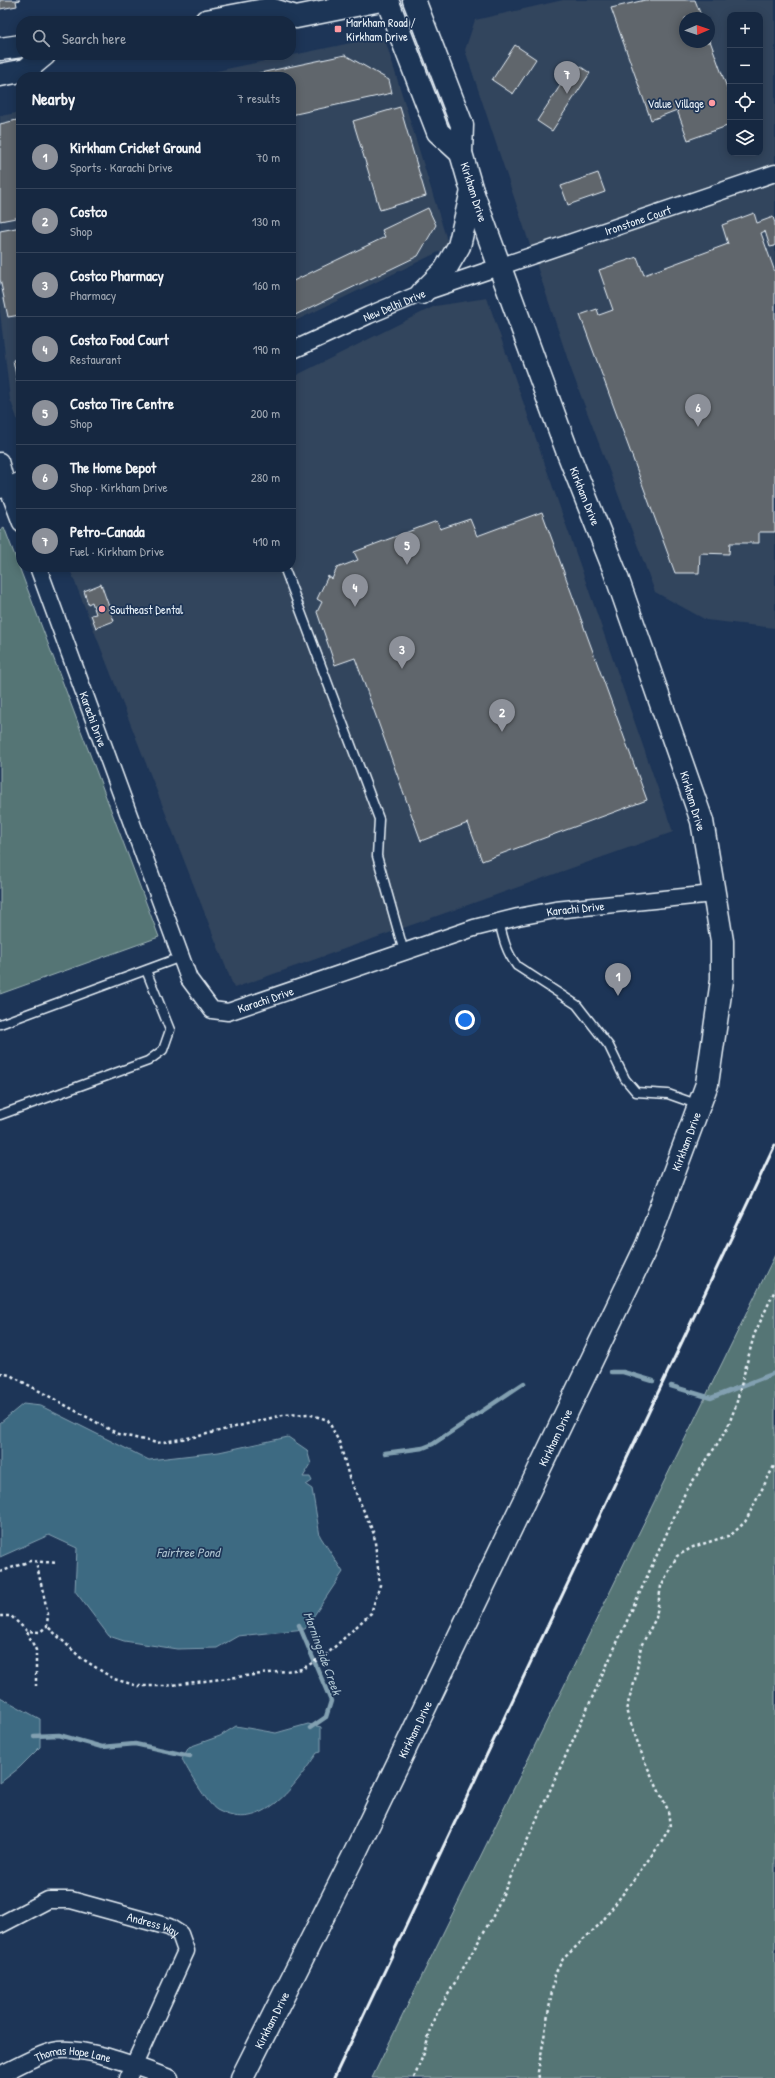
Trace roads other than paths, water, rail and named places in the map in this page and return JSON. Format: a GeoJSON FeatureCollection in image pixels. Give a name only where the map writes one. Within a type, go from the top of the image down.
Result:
{"type":"FeatureCollection","features":[{"type":"Feature","properties":{"kind":"street"},"geometry":{"type":"LineString","coordinates":[[296,17],[381,0]]}},
{"type":"Feature","properties":{"kind":"street","name":"Kirkham Drive"},"geometry":{"type":"LineString","coordinates":[[386,0],[438,132],[461,152]]}},
{"type":"Feature","properties":{"kind":"street","name":"Kirkham Drive"},"geometry":{"type":"LineString","coordinates":[[242,2078],[353,1857],[646,1245],[707,1084],[722,980],[722,941],[702,821],[614,569],[568,452],[472,191],[461,152],[462,125],[414,0]]}},
{"type":"Feature","properties":{"kind":"street"},"geometry":{"type":"LineString","coordinates":[[226,16],[274,4],[294,16]]}},
{"type":"Feature","properties":{"kind":"street"},"geometry":{"type":"LineString","coordinates":[[0,49],[16,47]]}},
{"type":"Feature","properties":{"kind":"street"},"geometry":{"type":"LineString","coordinates":[[0,75],[26,70],[38,60]]}},
{"type":"Feature","properties":{"kind":"street","name":"Ironstone Court"},"geometry":{"type":"LineString","coordinates":[[500,267],[775,173]]}},
{"type":"Feature","properties":{"kind":"street"},"geometry":{"type":"LineString","coordinates":[[422,293],[445,270],[459,246],[472,191]]}},
{"type":"Feature","properties":{"kind":"street","name":"New Delhi Drive"},"geometry":{"type":"LineString","coordinates":[[296,349],[368,315],[422,293],[500,267]]}},
{"type":"Feature","properties":{"kind":"street"},"geometry":{"type":"LineString","coordinates":[[0,461],[16,507]]}},
{"type":"Feature","properties":{"kind":"street","name":"Karachi Drive"},"geometry":{"type":"LineString","coordinates":[[40,572],[189,979],[212,1010],[228,1012],[474,928],[499,921],[555,910],[713,894]]}},
{"type":"Feature","properties":{"kind":"street","name":"Andress Way"},"geometry":{"type":"LineString","coordinates":[[0,1925],[48,1900],[71,1900],[169,1927],[180,1934],[186,1950],[131,2072]]}},
{"type":"Feature","properties":{"kind":"street","name":"Thomas Hope Lane"},"geometry":{"type":"LineString","coordinates":[[0,2075],[53,2050],[76,2050],[131,2072],[170,2078]]}},
{"type":"Feature","properties":{"kind":"lane"},"geometry":{"type":"LineString","coordinates":[[286,572],[379,819],[377,856],[404,952]]}},
{"type":"Feature","properties":{"kind":"lane"},"geometry":{"type":"LineString","coordinates":[[499,921],[504,943],[516,966],[576,1005],[609,1046],[631,1089],[642,1094],[668,1094],[699,1105]]}},
{"type":"Feature","properties":{"kind":"lane"},"geometry":{"type":"LineString","coordinates":[[0,1024],[181,957]]}},
{"type":"Feature","properties":{"kind":"lane"},"geometry":{"type":"LineString","coordinates":[[0,1115],[148,1061],[164,1050],[170,1030],[146,970]]}},
{"type":"Feature","properties":{"kind":"water","name":"Fairtree Pond"},"geometry":{"type":"Polygon","coordinates":[[[23,1404],[41,1406],[149,1460],[219,1452],[288,1437],[307,1450],[311,1464],[303,1477],[310,1477],[312,1481],[306,1485],[312,1489],[320,1536],[343,1572],[305,1629],[238,1636],[217,1648],[177,1649],[124,1641],[109,1636],[75,1591],[77,1548],[49,1535],[0,1557],[0,1423],[23,1404]]]}},
{"type":"Feature","properties":{"kind":"water"},"geometry":{"type":"Polygon","coordinates":[[[0,1697],[40,1719],[40,1747],[19,1768],[0,1783],[0,1697]]]}},
{"type":"Feature","properties":{"kind":"water"},"geometry":{"type":"Polygon","coordinates":[[[308,1724],[321,1727],[321,1752],[317,1753],[299,1779],[276,1803],[263,1811],[249,1816],[234,1816],[213,1807],[198,1786],[182,1759],[189,1747],[220,1736],[236,1726],[276,1733],[308,1724]]]}},
{"type":"Feature","properties":{"kind":"waterway","name":"Morningside Creek"},"geometry":{"type":"LineString","coordinates":[[611,1372],[623,1372],[653,1381]]}},
{"type":"Feature","properties":{"kind":"waterway","name":"Morningside Creek"},"geometry":{"type":"LineString","coordinates":[[671,1386],[711,1398],[775,1373]]}},
{"type":"Feature","properties":{"kind":"waterway","name":"Morningside Creek"},"geometry":{"type":"LineString","coordinates":[[385,1453],[423,1448],[433,1444],[524,1383]]}},
{"type":"Feature","properties":{"kind":"waterway","name":"Morningside Creek"},"geometry":{"type":"LineString","coordinates":[[299,1625],[331,1701],[326,1717],[310,1728]]}},
{"type":"Feature","properties":{"kind":"waterway","name":"Morningside Creek"},"geometry":{"type":"LineString","coordinates":[[34,1736],[59,1735],[102,1747],[135,1744],[190,1756]]}},
{"type":"Feature","properties":{"kind":"railway"},"geometry":{"type":"LineString","coordinates":[[334,2078],[775,1145]]}},
{"type":"Feature","properties":{"kind":"place","name":"Markham Road / Kirkham Drive"},"geometry":{"type":"Point","coordinates":[338,29]}},
{"type":"Feature","properties":{"kind":"place","name":"Petro-Canada"},"geometry":{"type":"Point","coordinates":[567,94]}},
{"type":"Feature","properties":{"kind":"place","name":"Value Village"},"geometry":{"type":"Point","coordinates":[712,103]}},
{"type":"Feature","properties":{"kind":"place","name":"The Home Depot"},"geometry":{"type":"Point","coordinates":[698,427]}},
{"type":"Feature","properties":{"kind":"place","name":"Costco Tire Centre"},"geometry":{"type":"Point","coordinates":[407,565]}},
{"type":"Feature","properties":{"kind":"place","name":"Costco Food Court"},"geometry":{"type":"Point","coordinates":[355,607]}},
{"type":"Feature","properties":{"kind":"place","name":"Southeast Dental"},"geometry":{"type":"Point","coordinates":[102,609]}},
{"type":"Feature","properties":{"kind":"place","name":"Costco Pharmacy"},"geometry":{"type":"Point","coordinates":[402,669]}},
{"type":"Feature","properties":{"kind":"place","name":"Costco"},"geometry":{"type":"Point","coordinates":[502,732]}},
{"type":"Feature","properties":{"kind":"place","name":"Kirkham Cricket Ground"},"geometry":{"type":"Point","coordinates":[618,996]}}]}
